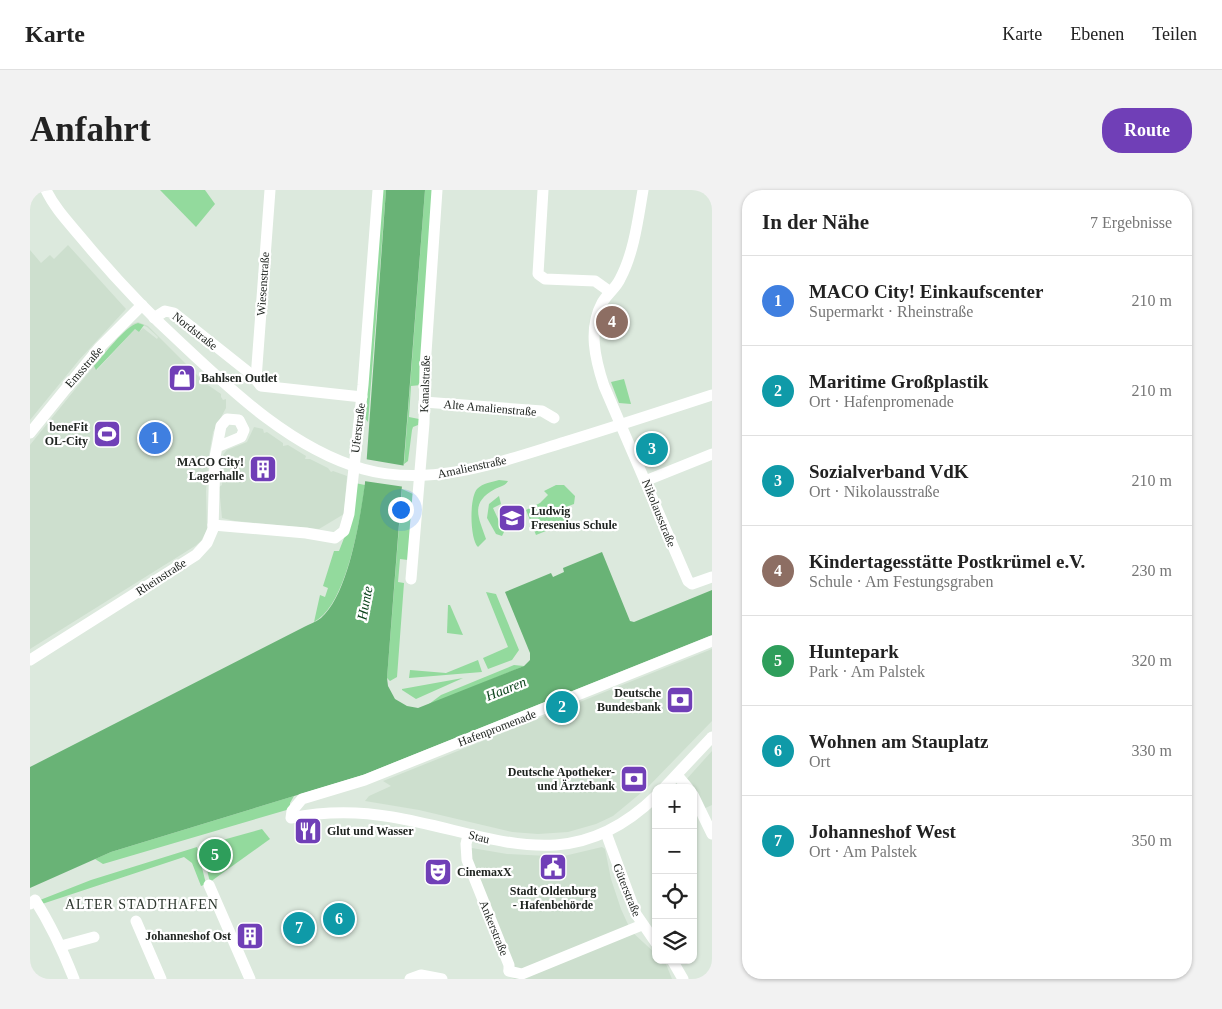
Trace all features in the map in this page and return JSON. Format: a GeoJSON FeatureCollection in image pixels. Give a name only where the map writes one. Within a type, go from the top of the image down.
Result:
{"type":"FeatureCollection","features":[{"type":"Feature","properties":{"kind":"street","name":"Nordstraße"},"geometry":{"type":"LineString","coordinates":[[46,190],[69,224],[154,318],[165,311],[174,313],[265,388],[362,397]]}},
{"type":"Feature","properties":{"kind":"street","name":"Wiesenstraße"},"geometry":{"type":"LineString","coordinates":[[256,379],[270,190]]}},
{"type":"Feature","properties":{"kind":"street","name":"Uferstraße"},"geometry":{"type":"LineString","coordinates":[[213,525],[306,533],[336,538],[341,536],[349,514],[356,432],[362,397],[378,190]]}},
{"type":"Feature","properties":{"kind":"street","name":"Kanalstraße"},"geometry":{"type":"LineString","coordinates":[[411,578],[437,190]]}},
{"type":"Feature","properties":{"kind":"street"},"geometry":{"type":"LineString","coordinates":[[543,190],[538,274],[545,279],[595,281],[609,291]]}},
{"type":"Feature","properties":{"kind":"street","name":"Nikolausstraße"},"geometry":{"type":"LineString","coordinates":[[644,190],[627,262],[620,280],[609,291],[596,316],[595,348],[603,381],[685,575],[690,584],[712,577]]}},
{"type":"Feature","properties":{"kind":"street","name":"Emsstraße"},"geometry":{"type":"LineString","coordinates":[[30,432],[99,348],[142,305]]}},
{"type":"Feature","properties":{"kind":"street","name":"Amalienstraße"},"geometry":{"type":"LineString","coordinates":[[154,318],[210,369],[294,437],[344,462],[391,475],[426,475],[465,471],[581,437],[712,395]]}},
{"type":"Feature","properties":{"kind":"street","name":"Alte Amalienstraße"},"geometry":{"type":"LineString","coordinates":[[424,402],[542,411],[554,418]]}},
{"type":"Feature","properties":{"kind":"street","name":"Rheinstraße"},"geometry":{"type":"LineString","coordinates":[[30,660],[196,555],[209,540],[213,525],[213,472],[217,448]]}},
{"type":"Feature","properties":{"kind":"street"},"geometry":{"type":"LineString","coordinates":[[645,481],[712,454]]}},
{"type":"Feature","properties":{"kind":"street","name":"Hafenpromenade"},"geometry":{"type":"LineString","coordinates":[[291,818],[292,811],[302,799],[365,780],[712,641]]}},
{"type":"Feature","properties":{"kind":"street"},"geometry":{"type":"LineString","coordinates":[[668,784],[712,737]]}},
{"type":"Feature","properties":{"kind":"street"},"geometry":{"type":"LineString","coordinates":[[676,775],[684,784]]}},
{"type":"Feature","properties":{"kind":"street","name":"Stau"},"geometry":{"type":"LineString","coordinates":[[291,818],[330,812],[363,813],[402,819],[505,844],[544,846],[582,841],[606,833],[628,820],[652,799]]}},
{"type":"Feature","properties":{"kind":"street"},"geometry":{"type":"LineString","coordinates":[[697,803],[712,834]]}},
{"type":"Feature","properties":{"kind":"street","name":"Güterstraße"},"geometry":{"type":"LineString","coordinates":[[606,833],[642,925],[652,938]]}},
{"type":"Feature","properties":{"kind":"street","name":"Ankerstraße"},"geometry":{"type":"LineString","coordinates":[[468,835],[466,844],[467,860],[509,965],[506,975],[522,974],[642,925]]}},
{"type":"Feature","properties":{"kind":"street"},"geometry":{"type":"LineString","coordinates":[[209,885],[250,979]]}},
{"type":"Feature","properties":{"kind":"street"},"geometry":{"type":"LineString","coordinates":[[33,902],[61,946],[74,979]]}},
{"type":"Feature","properties":{"kind":"street"},"geometry":{"type":"LineString","coordinates":[[136,921],[161,979]]}},
{"type":"Feature","properties":{"kind":"street"},"geometry":{"type":"LineString","coordinates":[[61,946],[94,937]]}},
{"type":"Feature","properties":{"kind":"street"},"geometry":{"type":"LineString","coordinates":[[674,964],[683,979]]}},
{"type":"Feature","properties":{"kind":"street"},"geometry":{"type":"LineString","coordinates":[[410,979],[422,975],[442,979]]}},
{"type":"Feature","properties":{"kind":"shaded area"},"geometry":{"type":"Polygon","coordinates":[[[160,190],[205,190],[215,204],[196,227],[160,190]]]}},
{"type":"Feature","properties":{"kind":"shaded area"},"geometry":{"type":"Polygon","coordinates":[[[380,190],[386,190],[368,422],[361,414],[380,190]]]}},
{"type":"Feature","properties":{"kind":"shaded area"},"geometry":{"type":"Polygon","coordinates":[[[425,190],[433,190],[421,385],[411,386],[409,417],[419,419],[418,425],[413,427],[412,430],[408,461],[404,464],[425,190]]]}},
{"type":"Feature","properties":{"kind":"shaded area"},"geometry":{"type":"Polygon","coordinates":[[[68,245],[126,309],[79,360],[30,420],[30,250],[41,263],[50,255],[54,259],[68,245]]]}},
{"type":"Feature","properties":{"kind":"shaded area"},"geometry":{"type":"Polygon","coordinates":[[[138,322],[148,326],[205,383],[221,394],[223,400],[226,399],[226,408],[213,432],[209,455],[206,491],[207,530],[201,541],[195,546],[30,649],[30,445],[94,366],[132,324],[138,322]],[[138,323],[126,331],[95,366],[97,370],[135,329],[139,332],[143,328],[157,339],[158,337],[147,327],[138,323]]]}},
{"type":"Feature","properties":{"kind":"shaded area"},"geometry":{"type":"Polygon","coordinates":[[[138,323],[144,325],[139,332],[135,329],[96,370],[94,366],[115,342],[127,330],[138,323]]]}},
{"type":"Feature","properties":{"kind":"shaded area"},"geometry":{"type":"Polygon","coordinates":[[[624,379],[631,404],[619,403],[611,382],[624,379]]]}},
{"type":"Feature","properties":{"kind":"shaded area"},"geometry":{"type":"Polygon","coordinates":[[[254,427],[263,429],[264,433],[267,432],[283,443],[283,446],[288,445],[306,456],[305,459],[310,459],[328,468],[331,472],[347,476],[344,514],[319,529],[235,521],[222,518],[219,487],[222,485],[223,455],[227,450],[247,442],[254,427]]]}},
{"type":"Feature","properties":{"kind":"shaded area"},"geometry":{"type":"Polygon","coordinates":[[[499,480],[508,481],[487,494],[479,505],[479,518],[486,539],[478,547],[475,543],[472,528],[474,494],[482,485],[499,480]]]}},
{"type":"Feature","properties":{"kind":"shaded area"},"geometry":{"type":"Polygon","coordinates":[[[355,483],[365,485],[360,518],[350,560],[335,598],[325,613],[314,622],[320,595],[325,597],[328,588],[323,586],[334,551],[339,551],[353,515],[355,483]]]}},
{"type":"Feature","properties":{"kind":"shaded area"},"geometry":{"type":"Polygon","coordinates":[[[556,485],[564,485],[575,496],[574,504],[563,508],[568,522],[536,535],[526,510],[540,503],[548,495],[544,491],[556,485]]]}},
{"type":"Feature","properties":{"kind":"shaded area"},"geometry":{"type":"Polygon","coordinates":[[[402,489],[413,494],[408,560],[400,559],[398,582],[404,583],[397,677],[390,681],[387,678],[402,489]]]}},
{"type":"Feature","properties":{"kind":"shaded area"},"geometry":{"type":"Polygon","coordinates":[[[499,496],[501,504],[493,508],[504,532],[502,536],[496,534],[487,518],[489,504],[499,496]]]}},
{"type":"Feature","properties":{"kind":"shaded area"},"geometry":{"type":"Polygon","coordinates":[[[486,592],[496,594],[519,650],[512,660],[488,669],[483,658],[508,647],[486,592]]]}},
{"type":"Feature","properties":{"kind":"shaded area"},"geometry":{"type":"Polygon","coordinates":[[[448,605],[450,605],[463,635],[447,633],[448,605]]]}},
{"type":"Feature","properties":{"kind":"shaded area"},"geometry":{"type":"Polygon","coordinates":[[[712,649],[712,721],[647,788],[613,816],[596,824],[568,832],[538,834],[512,832],[419,810],[365,801],[369,796],[391,786],[383,781],[712,649]]]}},
{"type":"Feature","properties":{"kind":"shaded area"},"geometry":{"type":"Polygon","coordinates":[[[478,660],[482,672],[409,678],[410,670],[446,673],[478,660]]]}},
{"type":"Feature","properties":{"kind":"shaded area"},"geometry":{"type":"Polygon","coordinates":[[[514,665],[524,666],[425,707],[441,695],[514,665]]]}},
{"type":"Feature","properties":{"kind":"shaded area"},"geometry":{"type":"Polygon","coordinates":[[[463,678],[416,699],[402,690],[402,689],[463,678]]]}},
{"type":"Feature","properties":{"kind":"shaded area"},"geometry":{"type":"Polygon","coordinates":[[[712,751],[712,805],[701,810],[697,803],[697,784],[685,784],[684,782],[712,751]]]}},
{"type":"Feature","properties":{"kind":"shaded area"},"geometry":{"type":"Polygon","coordinates":[[[294,796],[290,803],[290,809],[103,864],[95,859],[111,852],[294,796]]]}},
{"type":"Feature","properties":{"kind":"shaded area"},"geometry":{"type":"Polygon","coordinates":[[[262,829],[270,839],[210,882],[201,846],[262,829]]]}},
{"type":"Feature","properties":{"kind":"shaded area"},"geometry":{"type":"Polygon","coordinates":[[[197,847],[206,884],[201,886],[192,863],[184,857],[42,904],[40,900],[91,880],[197,847]]]}},
{"type":"Feature","properties":{"kind":"shaded area"},"geometry":{"type":"Polygon","coordinates":[[[466,847],[507,854],[548,856],[564,856],[602,847],[605,849],[611,879],[631,931],[652,950],[652,964],[666,964],[672,979],[512,979],[515,978],[466,847]]]}},
{"type":"Feature","properties":{"kind":"water"},"geometry":{"type":"Polygon","coordinates":[[[386,190],[425,190],[387,678],[388,686],[395,699],[407,706],[418,708],[524,666],[530,660],[530,653],[505,592],[551,573],[553,577],[564,572],[563,568],[602,552],[630,621],[634,622],[712,590],[712,635],[363,775],[111,852],[30,888],[30,767],[317,621],[331,607],[339,592],[352,555],[365,483],[386,190]]]}},
{"type":"Feature","properties":{"kind":"pier"},"geometry":{"type":"Polygon","coordinates":[[[364,455],[365,459],[406,466],[405,487],[364,481],[362,483],[364,455]]]}},
{"type":"Feature","properties":{"kind":"place","name":"Kindertagesstätte Postkrümel e.V."},"geometry":{"type":"Point","coordinates":[612,322]}},
{"type":"Feature","properties":{"kind":"place","name":"Bahlsen Outlet"},"geometry":{"type":"Point","coordinates":[182,378]}},
{"type":"Feature","properties":{"kind":"place","name":"beneFit OL-City"},"geometry":{"type":"Point","coordinates":[107,434]}},
{"type":"Feature","properties":{"kind":"place","name":"MACO City! Einkaufscenter"},"geometry":{"type":"Point","coordinates":[155,438]}},
{"type":"Feature","properties":{"kind":"place","name":"Sozialverband VdK"},"geometry":{"type":"Point","coordinates":[652,449]}},
{"type":"Feature","properties":{"kind":"place","name":"MACO City! Lagerhalle"},"geometry":{"type":"Point","coordinates":[263,469]}},
{"type":"Feature","properties":{"kind":"place","name":"Ludwig Fresenius Schule"},"geometry":{"type":"Point","coordinates":[512,518]}},
{"type":"Feature","properties":{"kind":"place","name":"Deutsche Bundesbank"},"geometry":{"type":"Point","coordinates":[680,700]}},
{"type":"Feature","properties":{"kind":"place","name":"Maritime Großplastik"},"geometry":{"type":"Point","coordinates":[562,707]}},
{"type":"Feature","properties":{"kind":"place","name":"Deutsche Apotheker- und Ärztebank"},"geometry":{"type":"Point","coordinates":[634,779]}},
{"type":"Feature","properties":{"kind":"place","name":"Glut und Wasser"},"geometry":{"type":"Point","coordinates":[308,831]}},
{"type":"Feature","properties":{"kind":"place","name":"Huntepark"},"geometry":{"type":"Point","coordinates":[215,855]}},
{"type":"Feature","properties":{"kind":"place","name":"Stadt Oldenburg - Hafenbehörde"},"geometry":{"type":"Point","coordinates":[553,867]}},
{"type":"Feature","properties":{"kind":"place","name":"CinemaxX"},"geometry":{"type":"Point","coordinates":[438,872]}},
{"type":"Feature","properties":{"kind":"place","name":"Wohnen am Stauplatz"},"geometry":{"type":"Point","coordinates":[339,919]}},
{"type":"Feature","properties":{"kind":"place","name":"Johanneshof West"},"geometry":{"type":"Point","coordinates":[299,928]}},
{"type":"Feature","properties":{"kind":"place","name":"Johanneshof Ost"},"geometry":{"type":"Point","coordinates":[250,936]}},
{"type":"Feature","properties":{"kind":"district","name":"ALTER STADTHAFEN"},"geometry":{"type":"Point","coordinates":[142,904]}},
{"type":"Feature","properties":{"kind":"water label","name":"Hunte"},"geometry":{"type":"Point","coordinates":[365,603]}},
{"type":"Feature","properties":{"kind":"water label","name":"Haaren"},"geometry":{"type":"Point","coordinates":[506,689]}}]}
